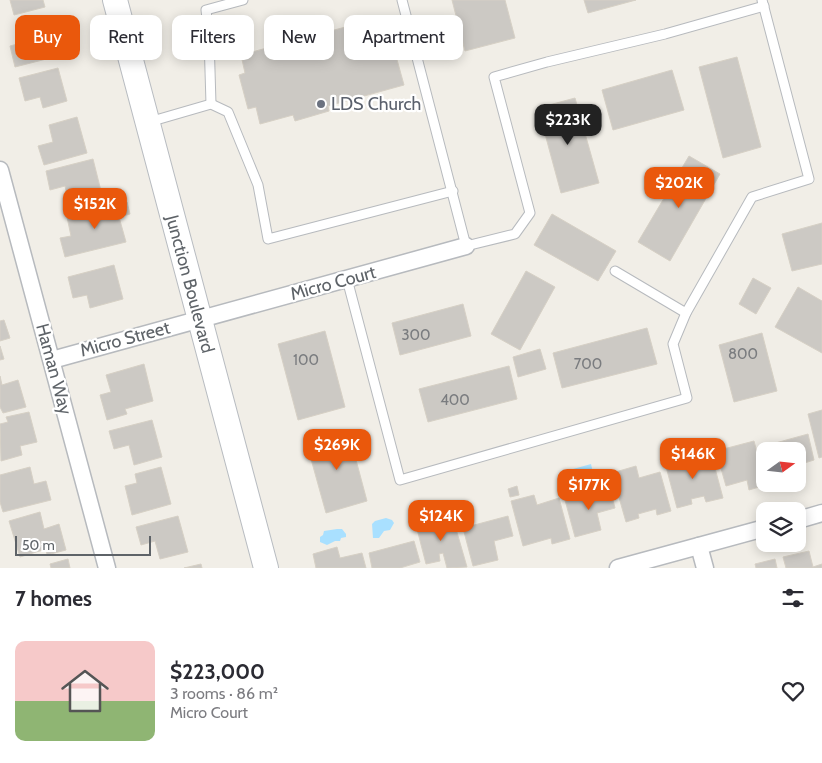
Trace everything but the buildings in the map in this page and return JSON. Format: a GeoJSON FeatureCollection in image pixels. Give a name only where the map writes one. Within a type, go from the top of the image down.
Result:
{"type":"FeatureCollection","features":[{"type":"Feature","properties":{"kind":"main road","name":"Junction Boulevard"},"geometry":{"type":"LineString","coordinates":[[115,0],[266,568]]}},
{"type":"Feature","properties":{"kind":"street","name":"Haman Way"},"geometry":{"type":"LineString","coordinates":[[0,170],[107,568]]}},
{"type":"Feature","properties":{"kind":"street","name":"Micro Court"},"geometry":{"type":"LineString","coordinates":[[199,319],[466,246]]}},
{"type":"Feature","properties":{"kind":"street","name":"Micro Street"},"geometry":{"type":"LineString","coordinates":[[52,360],[199,319]]}},
{"type":"Feature","properties":{"kind":"street"},"geometry":{"type":"LineString","coordinates":[[806,518],[822,513]]}},
{"type":"Feature","properties":{"kind":"street"},"geometry":{"type":"LineString","coordinates":[[618,568],[756,530]]}},
{"type":"Feature","properties":{"kind":"street"},"geometry":{"type":"LineString","coordinates":[[699,546],[705,568]]}},
{"type":"Feature","properties":{"kind":"lane"},"geometry":{"type":"LineString","coordinates":[[211,104],[209,37],[206,10],[243,0]]}},
{"type":"Feature","properties":{"kind":"lane"},"geometry":{"type":"LineString","coordinates":[[347,279],[400,480],[687,398],[673,344],[686,313],[752,197],[809,179],[763,3],[665,34],[547,62],[494,77],[530,213],[515,234],[466,246],[402,0]]}},
{"type":"Feature","properties":{"kind":"lane"},"geometry":{"type":"LineString","coordinates":[[147,122],[211,104],[228,112],[258,185],[268,239],[453,191]]}},
{"type":"Feature","properties":{"kind":"lane"},"geometry":{"type":"LineString","coordinates":[[615,271],[686,313]]}},
{"type":"Feature","properties":{"kind":"water"},"geometry":{"type":"Polygon","coordinates":[[[591,464],[594,477],[570,483],[565,479],[566,471],[591,464]]]}},
{"type":"Feature","properties":{"kind":"water"},"geometry":{"type":"Polygon","coordinates":[[[386,518],[394,523],[390,530],[384,531],[379,538],[373,538],[372,524],[375,521],[386,518]]]}},
{"type":"Feature","properties":{"kind":"water"},"geometry":{"type":"Polygon","coordinates":[[[342,529],[346,537],[327,545],[320,542],[320,537],[324,531],[342,529]]]}},
{"type":"Feature","properties":{"kind":"place","name":"LDS Church"},"geometry":{"type":"Point","coordinates":[321,104]}}]}
